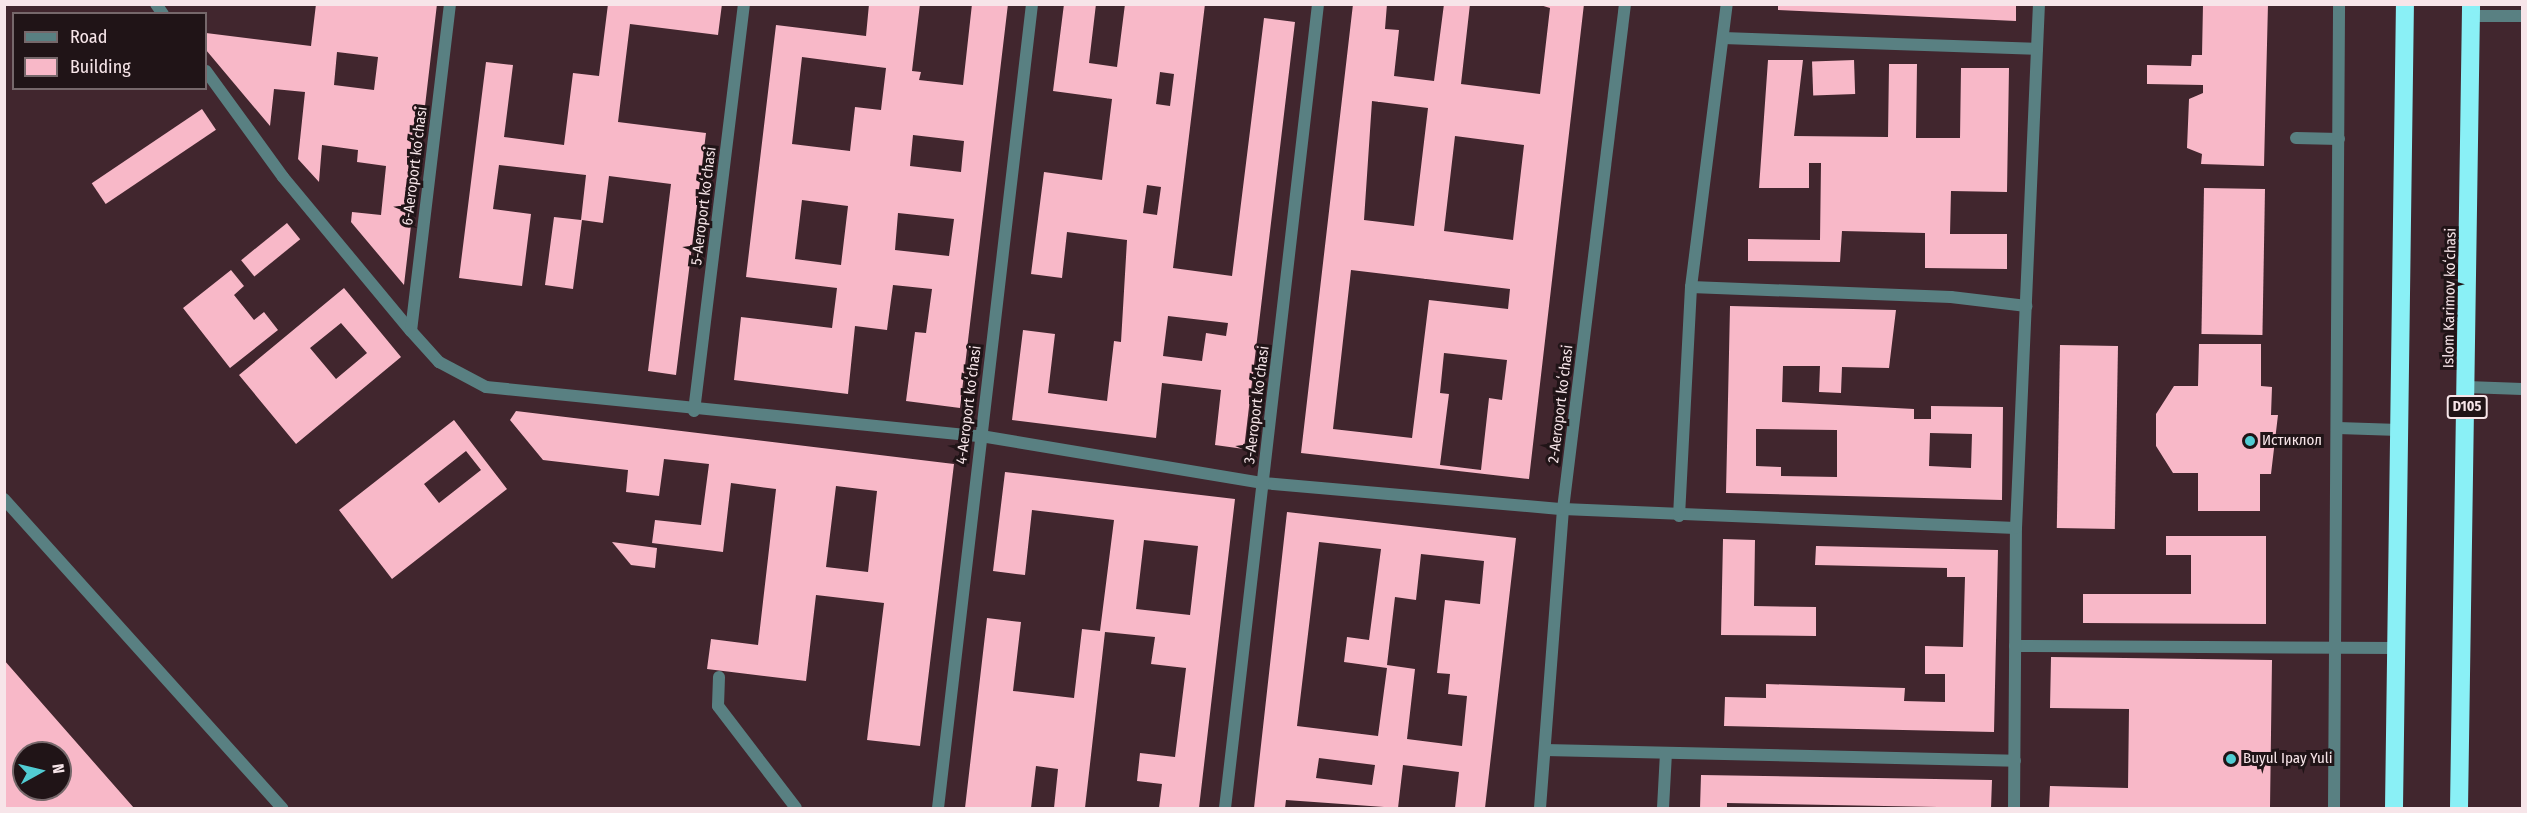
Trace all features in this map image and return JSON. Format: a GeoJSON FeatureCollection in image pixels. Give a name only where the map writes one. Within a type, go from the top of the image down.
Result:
{"type":"FeatureCollection","features":[{"type":"Feature","properties":{"kind":"highway"},"geometry":{"type":"LineString","coordinates":[[2394,808],[2405,4]]}},
{"type":"Feature","properties":{"kind":"highway","name":"Islom Karimov koʻchasi"},"geometry":{"type":"LineString","coordinates":[[2459,808],[2471,10]]}},
{"type":"Feature","properties":{"kind":"street","name":"6-Aeroport koʻchasi"},"geometry":{"type":"LineString","coordinates":[[411,331],[450,4]]}},
{"type":"Feature","properties":{"kind":"street","name":"5-Aeroport koʻchasi"},"geometry":{"type":"LineString","coordinates":[[694,411],[744,4]]}},
{"type":"Feature","properties":{"kind":"street","name":"4-Aeroport koʻchasi"},"geometry":{"type":"LineString","coordinates":[[938,808],[1032,4]]}},
{"type":"Feature","properties":{"kind":"street","name":"3-Aeroport koʻchasi"},"geometry":{"type":"LineString","coordinates":[[1225,808],[1318,4]]}},
{"type":"Feature","properties":{"kind":"street","name":"2-Aeroport koʻchasi"},"geometry":{"type":"LineString","coordinates":[[1540,808],[1563,509],[1625,4]]}},
{"type":"Feature","properties":{"kind":"street"},"geometry":{"type":"LineString","coordinates":[[1679,516],[1691,287],[1727,4]]}},
{"type":"Feature","properties":{"kind":"street"},"geometry":{"type":"LineString","coordinates":[[2014,808],[2016,528],[2039,4]]}},
{"type":"Feature","properties":{"kind":"street"},"geometry":{"type":"LineString","coordinates":[[2334,808],[2339,4]]}},
{"type":"Feature","properties":{"kind":"street"},"geometry":{"type":"LineString","coordinates":[[2471,10],[2523,16]]}},
{"type":"Feature","properties":{"kind":"street"},"geometry":{"type":"LineString","coordinates":[[1723,38],[2037,49]]}},
{"type":"Feature","properties":{"kind":"street"},"geometry":{"type":"LineString","coordinates":[[207,72],[283,177],[411,331],[439,362],[486,387],[694,411],[981,436],[1263,483],[1563,509],[1679,516],[2016,528]]}},
{"type":"Feature","properties":{"kind":"street"},"geometry":{"type":"LineString","coordinates":[[2296,138],[2339,139]]}},
{"type":"Feature","properties":{"kind":"street"},"geometry":{"type":"LineString","coordinates":[[1691,287],[1951,297],[2026,306]]}},
{"type":"Feature","properties":{"kind":"street"},"geometry":{"type":"LineString","coordinates":[[2467,387],[2523,389]]}},
{"type":"Feature","properties":{"kind":"street"},"geometry":{"type":"LineString","coordinates":[[2338,428],[2399,430]]}},
{"type":"Feature","properties":{"kind":"street"},"geometry":{"type":"LineString","coordinates":[[4,499],[282,808]]}},
{"type":"Feature","properties":{"kind":"street"},"geometry":{"type":"LineString","coordinates":[[2015,646],[2395,648]]}},
{"type":"Feature","properties":{"kind":"street"},"geometry":{"type":"LineString","coordinates":[[719,677],[718,706],[796,808]]}},
{"type":"Feature","properties":{"kind":"street"},"geometry":{"type":"LineString","coordinates":[[1545,750],[2015,761]]}},
{"type":"Feature","properties":{"kind":"street"},"geometry":{"type":"LineString","coordinates":[[1663,808],[1666,753]]}},
{"type":"Feature","properties":{"kind":"building"},"geometry":{"type":"Polygon","coordinates":[[[316,4],[437,4],[404,285],[351,222],[352,212],[381,215],[386,166],[357,162],[358,150],[322,145],[319,182],[298,159],[305,92],[274,89],[270,126],[207,51],[207,33],[311,46],[316,4]],[[337,52],[334,85],[374,90],[378,57],[337,52]]]}},
{"type":"Feature","properties":{"kind":"building"},"geometry":{"type":"Polygon","coordinates":[[[608,4],[722,4],[718,35],[630,24],[618,122],[706,133],[676,375],[648,371],[671,184],[609,176],[603,223],[582,220],[573,289],[545,285],[554,217],[581,220],[586,175],[499,165],[493,209],[531,214],[522,286],[459,278],[486,62],[513,65],[504,137],[564,145],[573,73],[599,76],[608,4]]]}},
{"type":"Feature","properties":{"kind":"building"},"geometry":{"type":"Polygon","coordinates":[[[869,4],[920,4],[912,71],[921,72],[919,80],[963,85],[972,4],[1008,4],[960,408],[906,401],[915,332],[926,333],[932,289],[893,285],[887,330],[855,326],[848,394],[734,380],[741,317],[832,328],[837,288],[746,277],[776,25],[866,36],[869,4]],[[802,57],[792,144],[850,151],[855,107],[881,110],[886,68],[802,57]],[[913,135],[910,166],[961,172],[964,141],[913,135]],[[802,200],[795,259],[841,265],[848,206],[802,200]],[[898,213],[895,250],[949,256],[954,219],[898,213]]]}},
{"type":"Feature","properties":{"kind":"building"},"geometry":{"type":"Polygon","coordinates":[[[1064,4],[1096,4],[1089,63],[1117,67],[1125,4],[1205,4],[1173,268],[1232,276],[1264,18],[1295,22],[1244,449],[1215,445],[1221,390],[1162,383],[1156,438],[1012,420],[1023,330],[1055,334],[1048,393],[1107,401],[1114,341],[1121,342],[1127,240],[1067,232],[1062,278],[1031,274],[1044,172],[1102,180],[1112,99],[1053,91],[1064,4]],[[1160,72],[1156,104],[1170,106],[1174,74],[1160,72]],[[1147,185],[1143,213],[1157,215],[1161,187],[1147,185]],[[1168,316],[1163,356],[1202,361],[1206,333],[1226,336],[1228,323],[1168,316]]]}},
{"type":"Feature","properties":{"kind":"building"},"geometry":{"type":"Polygon","coordinates":[[[1353,4],[1387,4],[1385,29],[1399,30],[1394,76],[1434,81],[1444,4],[1470,4],[1461,84],[1540,94],[1550,8],[1537,4],[1584,4],[1529,479],[1301,453],[1353,4]],[[1372,101],[1364,220],[1414,226],[1428,108],[1372,101]],[[1455,136],[1444,231],[1513,240],[1524,145],[1455,136]],[[1351,270],[1333,429],[1412,438],[1429,300],[1508,309],[1510,289],[1351,270]],[[1444,353],[1440,393],[1449,394],[1440,465],[1481,470],[1489,398],[1502,400],[1507,360],[1444,353]]]}},
{"type":"Feature","properties":{"kind":"building"},"geometry":{"type":"Polygon","coordinates":[[[1778,4],[2016,4],[2016,21],[1778,10],[1778,4]]]}},
{"type":"Feature","properties":{"kind":"building"},"geometry":{"type":"Polygon","coordinates":[[[2203,4],[2268,4],[2264,166],[2201,164],[2202,154],[2187,148],[2189,99],[2203,93],[2203,85],[2147,84],[2147,65],[2191,66],[2192,55],[2202,55],[2203,4]]]}},
{"type":"Feature","properties":{"kind":"building"},"geometry":{"type":"Polygon","coordinates":[[[1768,60],[1803,60],[1794,136],[1888,137],[1889,64],[1917,64],[1916,138],[1960,138],[1961,68],[2009,68],[2007,192],[1951,191],[1950,234],[2007,234],[2007,269],[1925,268],[1925,233],[1842,231],[1840,262],[1748,261],[1748,239],[1820,240],[1821,163],[1809,163],[1809,188],[1759,188],[1768,60]]]}},
{"type":"Feature","properties":{"kind":"building"},"geometry":{"type":"Polygon","coordinates":[[[1854,60],[1855,94],[1813,95],[1812,61],[1854,60]]]}},
{"type":"Feature","properties":{"kind":"building"},"geometry":{"type":"Polygon","coordinates":[[[202,109],[216,130],[106,204],[92,183],[202,109]]]}},
{"type":"Feature","properties":{"kind":"building"},"geometry":{"type":"Polygon","coordinates":[[[2204,188],[2265,189],[2262,335],[2201,334],[2204,188]]]}},
{"type":"Feature","properties":{"kind":"building"},"geometry":{"type":"Polygon","coordinates":[[[287,223],[300,239],[254,276],[241,260],[287,223]]]}},
{"type":"Feature","properties":{"kind":"building"},"geometry":{"type":"Polygon","coordinates":[[[231,270],[244,286],[234,295],[254,320],[264,312],[278,330],[230,368],[183,308],[231,270]]]}},
{"type":"Feature","properties":{"kind":"building"},"geometry":{"type":"Polygon","coordinates":[[[344,288],[401,357],[296,444],[239,375],[344,288]],[[341,323],[310,348],[336,379],[367,353],[341,323]]]}},
{"type":"Feature","properties":{"kind":"building"},"geometry":{"type":"Polygon","coordinates":[[[1730,306],[1896,310],[1889,368],[1842,367],[1841,393],[1819,392],[1820,366],[1783,366],[1782,402],[1914,409],[1914,419],[1931,419],[1931,406],[2003,407],[2002,500],[1726,493],[1730,306]],[[1756,429],[1756,466],[1781,467],[1781,476],[1837,477],[1837,430],[1756,429]],[[1930,433],[1929,466],[1971,468],[1972,434],[1930,433]]]}},
{"type":"Feature","properties":{"kind":"building"},"geometry":{"type":"Polygon","coordinates":[[[2199,344],[2261,344],[2261,386],[2272,387],[2271,415],[2278,415],[2271,474],[2260,474],[2260,511],[2198,511],[2198,473],[2173,473],[2156,446],[2156,414],[2174,386],[2198,386],[2199,344]]]}},
{"type":"Feature","properties":{"kind":"building"},"geometry":{"type":"Polygon","coordinates":[[[2060,345],[2118,346],[2115,529],[2057,528],[2060,345]]]}},
{"type":"Feature","properties":{"kind":"building"},"geometry":{"type":"Polygon","coordinates":[[[516,411],[954,464],[920,746],[867,740],[884,603],[816,595],[806,681],[707,669],[711,639],[758,645],[776,489],[731,483],[723,552],[652,543],[655,520],[701,525],[709,464],[664,459],[659,496],[626,492],[628,470],[543,460],[510,420],[516,411]],[[836,486],[826,567],[868,572],[877,491],[836,486]]]}},
{"type":"Feature","properties":{"kind":"building"},"geometry":{"type":"Polygon","coordinates":[[[454,420],[507,489],[392,579],[339,510],[454,420]],[[466,451],[424,484],[439,503],[481,470],[466,451]]]}},
{"type":"Feature","properties":{"kind":"building"},"geometry":{"type":"Polygon","coordinates":[[[1005,472],[1235,499],[1199,808],[1159,808],[1162,784],[1137,781],[1140,753],[1175,757],[1186,668],[1151,664],[1155,637],[1105,632],[1085,808],[1054,808],[1058,769],[1036,766],[1031,808],[965,808],[987,618],[1021,622],[1013,691],[1074,698],[1082,629],[1100,631],[1114,520],[1032,510],[1025,575],[993,571],[1005,472]],[[1144,540],[1136,609],[1190,615],[1198,546],[1144,540]]]}},
{"type":"Feature","properties":{"kind":"building"},"geometry":{"type":"Polygon","coordinates":[[[1287,512],[1516,538],[1485,808],[1455,808],[1459,772],[1403,765],[1398,808],[1286,800],[1285,808],[1254,808],[1287,512]],[[1319,542],[1297,726],[1378,736],[1387,668],[1344,662],[1347,637],[1369,640],[1381,549],[1319,542]],[[1421,554],[1416,600],[1395,597],[1387,665],[1415,669],[1407,739],[1462,746],[1467,696],[1448,694],[1450,674],[1437,673],[1445,600],[1480,604],[1484,561],[1421,554]],[[1319,758],[1316,778],[1372,785],[1375,765],[1319,758]]]}},
{"type":"Feature","properties":{"kind":"building"},"geometry":{"type":"Polygon","coordinates":[[[2166,536],[2266,536],[2266,624],[2083,623],[2083,594],[2191,594],[2191,555],[2166,555],[2166,536]]]}},
{"type":"Feature","properties":{"kind":"building"},"geometry":{"type":"Polygon","coordinates":[[[1723,539],[1755,540],[1754,606],[1816,607],[1816,636],[1721,635],[1723,539]]]}},
{"type":"Feature","properties":{"kind":"building"},"geometry":{"type":"Polygon","coordinates":[[[612,542],[657,548],[655,568],[631,565],[612,542]]]}},
{"type":"Feature","properties":{"kind":"building"},"geometry":{"type":"Polygon","coordinates":[[[1816,546],[1998,550],[1994,732],[1724,726],[1725,697],[1766,698],[1766,684],[1905,688],[1904,701],[1945,702],[1945,674],[1925,674],[1925,646],[1963,647],[1965,577],[1947,577],[1947,568],[1815,565],[1816,546]]]}},
{"type":"Feature","properties":{"kind":"building"},"geometry":{"type":"Polygon","coordinates":[[[2051,657],[2272,660],[2270,808],[2049,808],[2050,786],[2128,788],[2129,709],[2050,708],[2051,657]]]}},
{"type":"Feature","properties":{"kind":"building"},"geometry":{"type":"Polygon","coordinates":[[[4,660],[134,808],[4,808],[4,660]]]}},
{"type":"Feature","properties":{"kind":"building"},"geometry":{"type":"Polygon","coordinates":[[[1701,775],[1992,780],[1991,808],[1727,803],[1727,808],[1700,808],[1701,775]]]}},
{"type":"Feature","properties":{"kind":"place","name":"Истиклол"},"geometry":{"type":"Point","coordinates":[2250,441]}},
{"type":"Feature","properties":{"kind":"place","name":"Buyul Ipay Yuli"},"geometry":{"type":"Point","coordinates":[2231,759]}}]}
